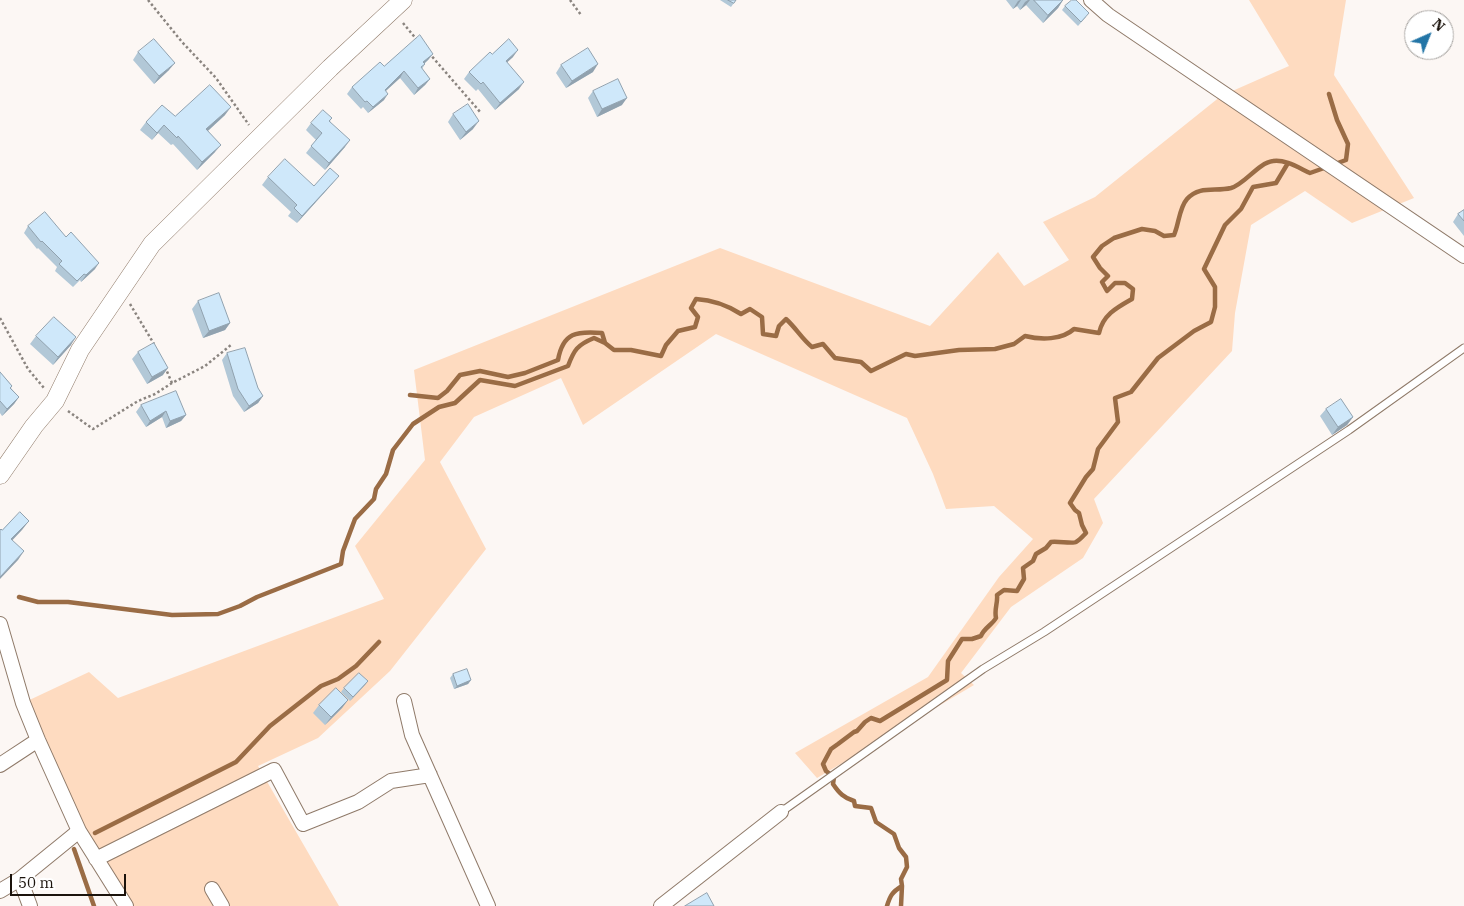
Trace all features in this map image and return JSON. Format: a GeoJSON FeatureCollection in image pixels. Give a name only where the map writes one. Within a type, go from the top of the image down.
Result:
{"type":"FeatureCollection","features":[{"type":"Feature","properties":{"kind":"street"},"geometry":{"type":"LineString","coordinates":[[1092,0],[1108,15],[1464,256]]}},
{"type":"Feature","properties":{"kind":"street"},"geometry":{"type":"LineString","coordinates":[[0,475],[34,426],[55,401],[80,350],[152,244],[330,68],[398,5]]}},
{"type":"Feature","properties":{"kind":"street"},"geometry":{"type":"LineString","coordinates":[[0,624],[24,703],[38,740],[79,831],[126,906]]}},
{"type":"Feature","properties":{"kind":"street"},"geometry":{"type":"LineString","coordinates":[[404,701],[412,735],[488,906]]}},
{"type":"Feature","properties":{"kind":"street"},"geometry":{"type":"LineString","coordinates":[[0,765],[38,740]]}},
{"type":"Feature","properties":{"kind":"street"},"geometry":{"type":"LineString","coordinates":[[96,859],[274,770],[303,824],[358,802],[391,781],[430,776]]}},
{"type":"Feature","properties":{"kind":"street"},"geometry":{"type":"LineString","coordinates":[[661,906],[781,812]]}},
{"type":"Feature","properties":{"kind":"street"},"geometry":{"type":"LineString","coordinates":[[0,891],[20,879],[79,831]]}},
{"type":"Feature","properties":{"kind":"street"},"geometry":{"type":"LineString","coordinates":[[20,879],[30,906]]}},
{"type":"Feature","properties":{"kind":"street"},"geometry":{"type":"LineString","coordinates":[[212,888],[222,906]]}},
{"type":"Feature","properties":{"kind":"lane"},"geometry":{"type":"LineString","coordinates":[[781,812],[984,669],[1044,632],[1349,430],[1464,348]]}},
{"type":"Feature","properties":{"kind":"path"},"geometry":{"type":"LineString","coordinates":[[148,0],[182,42],[216,78],[258,139]]}},
{"type":"Feature","properties":{"kind":"path"},"geometry":{"type":"LineString","coordinates":[[570,0],[581,15]]}},
{"type":"Feature","properties":{"kind":"path"},"geometry":{"type":"LineString","coordinates":[[398,5],[417,40]]}},
{"type":"Feature","properties":{"kind":"path"},"geometry":{"type":"LineString","coordinates":[[424,47],[480,112]]}},
{"type":"Feature","properties":{"kind":"path"},"geometry":{"type":"LineString","coordinates":[[117,296],[126,298],[154,345]]}},
{"type":"Feature","properties":{"kind":"path"},"geometry":{"type":"LineString","coordinates":[[0,318],[28,369],[55,401],[94,429],[138,401],[155,394],[205,366],[231,345]]}},
{"type":"Feature","properties":{"kind":"path"},"geometry":{"type":"LineString","coordinates":[[161,360],[172,383]]}},
{"type":"Feature","properties":{"kind":"shaded area"},"geometry":{"type":"Polygon","coordinates":[[[1249,0],[1346,0],[1334,75],[1414,198],[1352,223],[1305,191],[1251,225],[1235,313],[1232,351],[1094,499],[1103,523],[1083,558],[1011,607],[961,673],[974,685],[817,778],[795,753],[928,677],[999,577],[1033,539],[994,506],[946,509],[933,474],[907,418],[716,334],[583,425],[561,378],[474,417],[440,462],[486,549],[390,671],[318,738],[258,766],[339,906],[125,906],[79,831],[23,703],[89,672],[118,698],[384,599],[355,546],[425,460],[414,370],[720,248],[930,326],[998,252],[1024,286],[1069,260],[1043,222],[1095,197],[1221,96],[1289,66],[1249,0]]]}},
{"type":"Feature","properties":{"kind":"building"},"geometry":{"type":"Polygon","coordinates":[[[1034,0],[1063,0],[1048,15],[1034,0]]]}},
{"type":"Feature","properties":{"kind":"building"},"geometry":{"type":"Polygon","coordinates":[[[1072,0],[1076,0],[1089,13],[1081,22],[1065,6],[1072,0]]]}},
{"type":"Feature","properties":{"kind":"building"},"geometry":{"type":"Polygon","coordinates":[[[420,35],[433,54],[423,62],[425,64],[421,67],[430,79],[418,88],[404,71],[385,90],[388,94],[373,107],[367,101],[365,102],[352,87],[380,62],[384,66],[420,35]]]}},
{"type":"Feature","properties":{"kind":"building"},"geometry":{"type":"Polygon","coordinates":[[[154,39],[175,63],[159,76],[138,52],[154,39]]]}},
{"type":"Feature","properties":{"kind":"building"},"geometry":{"type":"Polygon","coordinates":[[[509,39],[518,50],[506,61],[524,82],[500,103],[483,82],[481,84],[469,72],[490,52],[492,54],[509,39]]]}},
{"type":"Feature","properties":{"kind":"building"},"geometry":{"type":"Polygon","coordinates":[[[588,48],[598,64],[572,81],[561,65],[588,48]]]}},
{"type":"Feature","properties":{"kind":"building"},"geometry":{"type":"Polygon","coordinates":[[[618,79],[627,98],[602,109],[593,91],[618,79]]]}},
{"type":"Feature","properties":{"kind":"building"},"geometry":{"type":"Polygon","coordinates":[[[210,85],[231,107],[206,129],[221,145],[202,162],[178,136],[177,138],[164,125],[157,133],[146,122],[162,105],[175,116],[210,85]]]}},
{"type":"Feature","properties":{"kind":"building"},"geometry":{"type":"Polygon","coordinates":[[[468,104],[479,121],[466,132],[453,114],[468,104]]]}},
{"type":"Feature","properties":{"kind":"building"},"geometry":{"type":"Polygon","coordinates":[[[323,110],[332,118],[329,121],[350,140],[329,163],[311,146],[322,133],[311,123],[323,110]]]}},
{"type":"Feature","properties":{"kind":"building"},"geometry":{"type":"Polygon","coordinates":[[[285,159],[314,186],[330,168],[339,176],[302,216],[294,208],[297,205],[268,177],[285,159]]]}},
{"type":"Feature","properties":{"kind":"building"},"geometry":{"type":"Polygon","coordinates":[[[1464,210],[1464,221],[1458,214],[1464,210]]]}},
{"type":"Feature","properties":{"kind":"building"},"geometry":{"type":"Polygon","coordinates":[[[45,212],[66,237],[71,232],[99,263],[77,281],[59,264],[62,261],[41,242],[28,226],[45,212]]]}},
{"type":"Feature","properties":{"kind":"building"},"geometry":{"type":"Polygon","coordinates":[[[219,293],[230,323],[209,331],[198,301],[219,293]]]}},
{"type":"Feature","properties":{"kind":"building"},"geometry":{"type":"Polygon","coordinates":[[[54,317],[76,337],[58,357],[36,336],[54,317]]]}},
{"type":"Feature","properties":{"kind":"building"},"geometry":{"type":"Polygon","coordinates":[[[154,343],[168,368],[152,377],[138,352],[154,343]]]}},
{"type":"Feature","properties":{"kind":"building"},"geometry":{"type":"Polygon","coordinates":[[[245,348],[258,388],[263,396],[249,406],[238,389],[227,353],[245,348]]]}},
{"type":"Feature","properties":{"kind":"building"},"geometry":{"type":"Polygon","coordinates":[[[0,372],[12,386],[10,388],[19,397],[7,409],[0,401],[0,372]]]}},
{"type":"Feature","properties":{"kind":"building"},"geometry":{"type":"Polygon","coordinates":[[[176,391],[186,415],[170,421],[166,411],[150,421],[141,405],[176,391]]]}},
{"type":"Feature","properties":{"kind":"building"},"geometry":{"type":"Polygon","coordinates":[[[1341,399],[1353,417],[1338,427],[1326,409],[1341,399]]]}},
{"type":"Feature","properties":{"kind":"building"},"geometry":{"type":"Polygon","coordinates":[[[20,512],[29,521],[11,539],[24,551],[0,577],[0,530],[20,512]]]}},
{"type":"Feature","properties":{"kind":"building"},"geometry":{"type":"Polygon","coordinates":[[[467,669],[471,680],[457,686],[453,674],[467,669]]]}},
{"type":"Feature","properties":{"kind":"building"},"geometry":{"type":"Polygon","coordinates":[[[359,673],[368,681],[353,697],[344,688],[359,673]]]}},
{"type":"Feature","properties":{"kind":"building"},"geometry":{"type":"Polygon","coordinates":[[[336,688],[348,700],[331,717],[319,705],[336,688]]]}},
{"type":"Feature","properties":{"kind":"building"},"geometry":{"type":"Polygon","coordinates":[[[707,893],[714,906],[685,906],[707,893]]]}},
{"type":"Feature","properties":{"kind":"waterway"},"geometry":{"type":"LineString","coordinates":[[1329,94],[1337,120],[1348,144],[1346,160],[1335,164]]}},
{"type":"Feature","properties":{"kind":"waterway"},"geometry":{"type":"LineString","coordinates":[[410,395],[438,398],[447,391],[460,375],[480,371],[508,377],[525,373],[558,360],[563,344],[572,335],[578,333],[602,333],[605,343],[614,350],[631,350],[661,356],[666,345],[678,331],[695,327],[698,317],[691,308],[696,299],[708,300],[741,314],[750,309],[762,317],[763,334],[776,336],[779,326],[786,319],[812,347],[823,344],[835,358],[861,362],[871,371],[906,354],[915,356],[959,350],[995,349],[1014,344],[1025,336],[1051,338],[1064,335],[1074,329],[1099,333],[1107,317],[1132,299],[1133,289],[1125,283],[1115,283],[1107,291],[1102,282],[1108,276],[1093,257],[1102,246],[1114,238],[1142,229],[1155,231],[1164,236],[1174,235],[1182,207],[1192,195],[1202,190],[1225,189],[1236,186],[1267,163],[1282,161],[1310,173],[1327,167]]}},
{"type":"Feature","properties":{"kind":"waterway"},"geometry":{"type":"LineString","coordinates":[[887,906],[892,894],[902,886],[901,879],[907,867],[906,857],[899,848],[894,834],[876,822],[871,808],[855,806],[854,801],[845,797],[835,787],[833,784],[834,777],[826,771],[823,764],[831,749],[857,731],[871,718],[880,721],[947,680],[948,661],[962,639],[972,639],[981,636],[996,618],[997,595],[1004,590],[1017,591],[1024,579],[1023,568],[1033,561],[1036,554],[1046,548],[1051,542],[1074,543],[1086,533],[1079,513],[1070,503],[1093,469],[1098,449],[1118,422],[1115,398],[1131,392],[1158,358],[1194,331],[1211,322],[1215,307],[1215,287],[1204,269],[1225,225],[1241,209],[1253,187],[1276,183],[1288,163]]}},
{"type":"Feature","properties":{"kind":"waterway"},"geometry":{"type":"LineString","coordinates":[[19,597],[38,602],[68,602],[172,615],[218,614],[341,564],[343,551],[355,519],[374,499],[376,489],[386,474],[393,450],[413,424],[439,407],[455,403],[480,380],[515,386],[568,366],[577,349],[594,338],[605,343]]}},
{"type":"Feature","properties":{"kind":"waterway"},"geometry":{"type":"LineString","coordinates":[[95,833],[236,762],[270,726],[321,686],[338,679],[356,666],[379,642]]}},
{"type":"Feature","properties":{"kind":"waterway"},"geometry":{"type":"LineString","coordinates":[[74,849],[94,906]]}},
{"type":"Feature","properties":{"kind":"waterway"},"geometry":{"type":"LineString","coordinates":[[901,906],[902,886]]}}]}
